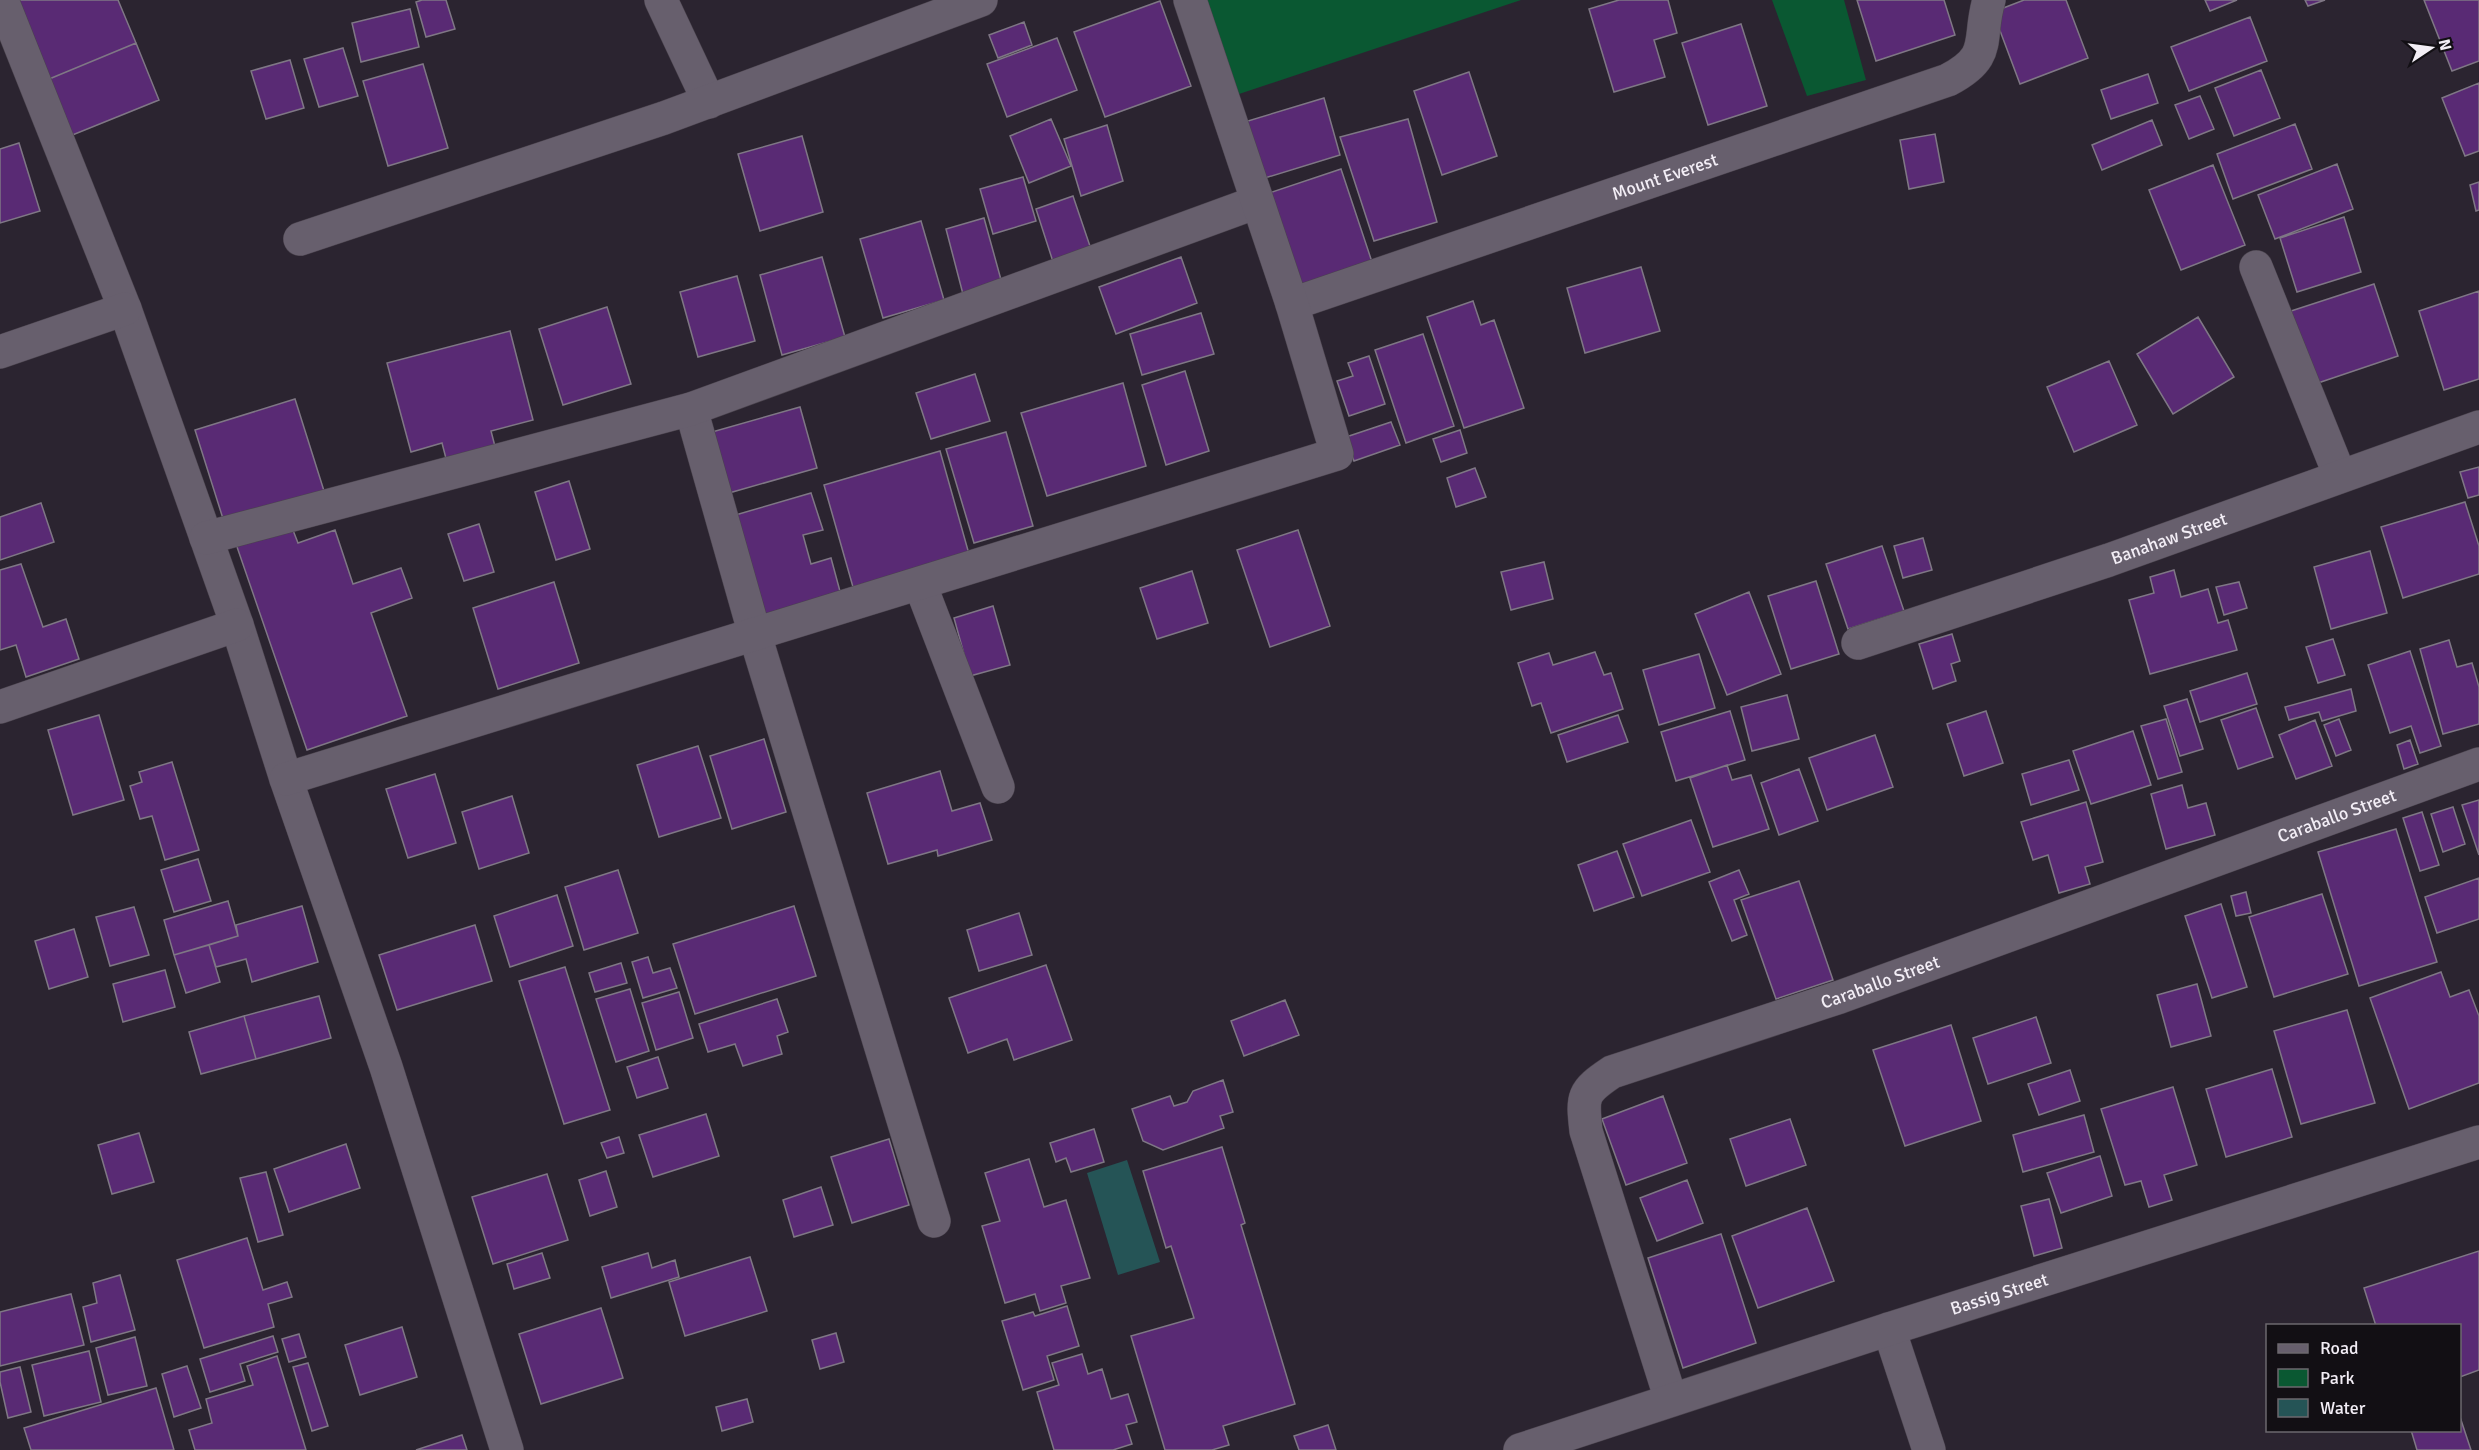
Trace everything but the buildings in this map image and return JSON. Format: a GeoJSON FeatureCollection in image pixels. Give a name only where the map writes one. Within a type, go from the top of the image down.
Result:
{"type":"FeatureCollection","features":[{"type":"Feature","properties":{"kind":"street"},"geometry":{"type":"LineString","coordinates":[[2,0],[125,309],[237,625],[286,779],[386,1067],[507,1450]]}},
{"type":"Feature","properties":{"kind":"street"},"geometry":{"type":"LineString","coordinates":[[661,0],[709,102]]}},
{"type":"Feature","properties":{"kind":"street"},"geometry":{"type":"LineString","coordinates":[[300,239],[709,102],[981,0]]}},
{"type":"Feature","properties":{"kind":"street"},"geometry":{"type":"LineString","coordinates":[[286,779],[1337,454],[1292,304],[1190,0]]}},
{"type":"Feature","properties":{"kind":"street","name":"Mount Everest"},"geometry":{"type":"LineString","coordinates":[[1292,304],[1948,80],[1967,70],[1979,55],[1989,0]]}},
{"type":"Feature","properties":{"kind":"street"},"geometry":{"type":"LineString","coordinates":[[206,538],[691,409],[1257,202]]}},
{"type":"Feature","properties":{"kind":"street"},"geometry":{"type":"LineString","coordinates":[[2256,267],[2340,476]]}},
{"type":"Feature","properties":{"kind":"street"},"geometry":{"type":"LineString","coordinates":[[0,352],[125,309]]}},
{"type":"Feature","properties":{"kind":"street"},"geometry":{"type":"LineString","coordinates":[[691,409],[755,635],[934,1221]]}},
{"type":"Feature","properties":{"kind":"street","name":"Banahaw Street"},"geometry":{"type":"LineString","coordinates":[[1858,643],[2109,560],[2479,427]]}},
{"type":"Feature","properties":{"kind":"street"},"geometry":{"type":"LineString","coordinates":[[920,584],[999,788]]}},
{"type":"Feature","properties":{"kind":"street"},"geometry":{"type":"LineString","coordinates":[[0,707],[237,625]]}},
{"type":"Feature","properties":{"kind":"street","name":"Caraballo Street"},"geometry":{"type":"LineString","coordinates":[[1671,1400],[1586,1131],[1583,1103],[1591,1086],[1612,1072],[1840,997],[2479,764]]}},
{"type":"Feature","properties":{"kind":"street","name":"Bassig Street"},"geometry":{"type":"LineString","coordinates":[[1520,1450],[1888,1329],[2479,1142]]}},
{"type":"Feature","properties":{"kind":"street"},"geometry":{"type":"LineString","coordinates":[[1888,1329],[1929,1450]]}},
{"type":"Feature","properties":{"kind":"green space"},"geometry":{"type":"Polygon","coordinates":[[[1198,0],[1521,0],[1227,98],[1198,0]]]}},
{"type":"Feature","properties":{"kind":"green space"},"geometry":{"type":"Polygon","coordinates":[[[1772,0],[1844,0],[1866,80],[1807,96],[1772,0]]]}},
{"type":"Feature","properties":{"kind":"water"},"geometry":{"type":"Polygon","coordinates":[[[1127,1160],[1160,1262],[1118,1275],[1087,1173],[1127,1160]]]}}]}
